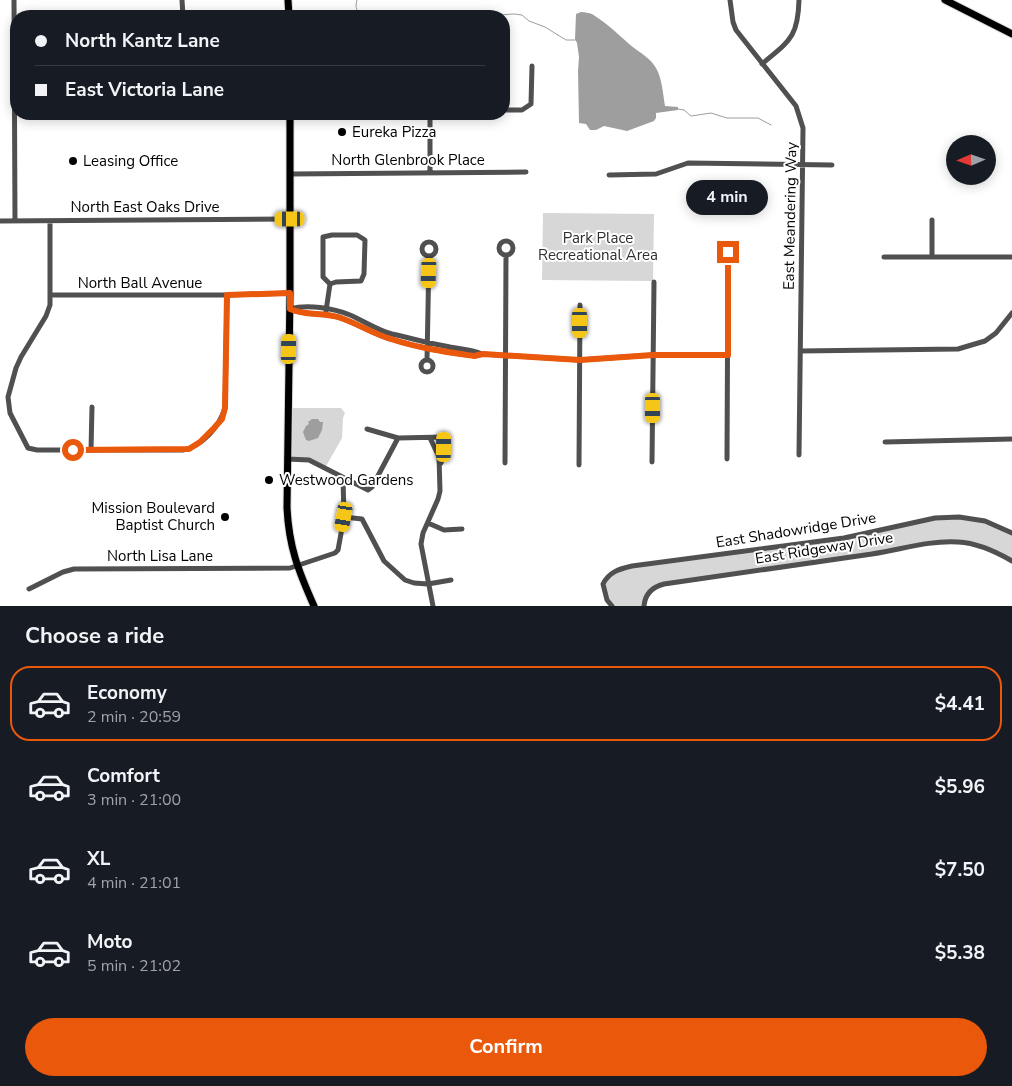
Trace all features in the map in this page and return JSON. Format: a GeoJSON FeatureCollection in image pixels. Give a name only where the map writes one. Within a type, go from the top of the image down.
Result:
{"type":"FeatureCollection","features":[{"type":"Feature","properties":{"kind":"main road"},"geometry":{"type":"LineString","coordinates":[[945,0],[1012,34]]}},
{"type":"Feature","properties":{"kind":"main road"},"geometry":{"type":"LineString","coordinates":[[290,120],[287,520],[296,566],[314,606]]}},
{"type":"Feature","properties":{"kind":"street","name":"East Meandering Way"},"geometry":{"type":"LineString","coordinates":[[730,0],[732,22],[736,30],[796,106],[803,128],[799,455]]}},
{"type":"Feature","properties":{"kind":"street"},"geometry":{"type":"LineString","coordinates":[[762,64],[792,37],[798,18],[799,0]]}},
{"type":"Feature","properties":{"kind":"street"},"geometry":{"type":"LineString","coordinates":[[510,110],[522,110],[529,107],[532,100],[532,66]]}},
{"type":"Feature","properties":{"kind":"street"},"geometry":{"type":"LineString","coordinates":[[15,120],[15,221]]}},
{"type":"Feature","properties":{"kind":"street"},"geometry":{"type":"LineString","coordinates":[[430,120],[430,173]]}},
{"type":"Feature","properties":{"kind":"street"},"geometry":{"type":"LineString","coordinates":[[609,175],[656,174],[688,163],[832,165]]}},
{"type":"Feature","properties":{"kind":"street","name":"North Glenbrook Place"},"geometry":{"type":"LineString","coordinates":[[290,174],[526,172]]}},
{"type":"Feature","properties":{"kind":"street","name":"North East Oaks Drive"},"geometry":{"type":"LineString","coordinates":[[0,221],[290,219]]}},
{"type":"Feature","properties":{"kind":"street"},"geometry":{"type":"LineString","coordinates":[[50,220],[50,305],[46,316],[16,368],[8,397],[10,413],[25,444],[32,450],[189,449],[200,442],[222,419],[225,408],[227,295]]}},
{"type":"Feature","properties":{"kind":"street"},"geometry":{"type":"LineString","coordinates":[[932,220],[932,257]]}},
{"type":"Feature","properties":{"kind":"street"},"geometry":{"type":"LineString","coordinates":[[357,235],[365,240],[364,274],[361,281],[330,284],[323,277],[323,237],[357,235]]}},
{"type":"Feature","properties":{"kind":"street"},"geometry":{"type":"LineString","coordinates":[[727,459],[728,252]]}},
{"type":"Feature","properties":{"kind":"street"},"geometry":{"type":"LineString","coordinates":[[505,463],[506,255]]}},
{"type":"Feature","properties":{"kind":"street"},"geometry":{"type":"LineString","coordinates":[[427,360],[429,256]]}},
{"type":"Feature","properties":{"kind":"street"},"geometry":{"type":"LineString","coordinates":[[884,257],[1012,257]]}},
{"type":"Feature","properties":{"kind":"street"},"geometry":{"type":"LineString","coordinates":[[652,462],[654,282]]}},
{"type":"Feature","properties":{"kind":"street"},"geometry":{"type":"LineString","coordinates":[[325,311],[330,284]]}},
{"type":"Feature","properties":{"kind":"street","name":"North Ball Avenue"},"geometry":{"type":"LineString","coordinates":[[50,295],[290,293]]}},
{"type":"Feature","properties":{"kind":"street"},"geometry":{"type":"LineString","coordinates":[[578,465],[580,305]]}},
{"type":"Feature","properties":{"kind":"street"},"geometry":{"type":"LineString","coordinates":[[290,309],[298,313],[325,311],[392,340],[427,345],[474,356],[483,354],[580,360],[653,355],[728,355]]}},
{"type":"Feature","properties":{"kind":"street"},"geometry":{"type":"LineString","coordinates":[[800,351],[958,350],[985,341],[996,333],[1012,313]]}},
{"type":"Feature","properties":{"kind":"street"},"geometry":{"type":"LineString","coordinates":[[90,450],[92,407]]}},
{"type":"Feature","properties":{"kind":"street"},"geometry":{"type":"LineString","coordinates":[[367,429],[398,438],[444,437],[441,464]]}},
{"type":"Feature","properties":{"kind":"street"},"geometry":{"type":"LineString","coordinates":[[287,460],[309,460],[365,489],[370,489],[398,438]]}},
{"type":"Feature","properties":{"kind":"street"},"geometry":{"type":"LineString","coordinates":[[430,438],[440,457],[441,464],[438,499],[423,533],[421,544],[433,606]]}},
{"type":"Feature","properties":{"kind":"street"},"geometry":{"type":"LineString","coordinates":[[885,442],[1012,439]]}},
{"type":"Feature","properties":{"kind":"street"},"geometry":{"type":"LineString","coordinates":[[343,478],[344,517],[362,519],[384,561],[406,580],[414,583],[428,584],[451,580]]}},
{"type":"Feature","properties":{"kind":"street","name":"North Lisa Lane"},"geometry":{"type":"LineString","coordinates":[[28,589],[63,572],[74,569],[296,566],[335,553],[338,550],[344,517]]}},
{"type":"Feature","properties":{"kind":"street","name":"East Shadowridge Drive"},"geometry":{"type":"LineString","coordinates":[[606,603],[603,584],[607,576],[632,566],[844,538],[935,518],[959,517],[985,521],[1012,534]]}},
{"type":"Feature","properties":{"kind":"street"},"geometry":{"type":"LineString","coordinates":[[428,523],[444,530],[462,529]]}},
{"type":"Feature","properties":{"kind":"street","name":"East Ridgeway Drive"},"geometry":{"type":"LineString","coordinates":[[644,603],[653,588],[664,584],[879,553],[936,542],[958,542],[977,545],[995,551],[1012,560]]}},
{"type":"Feature","properties":{"kind":"street"},"geometry":{"type":"LineString","coordinates":[[606,603],[612,606]]}},
{"type":"Feature","properties":{"kind":"green space","name":"Park Place Recreational Area"},"geometry":{"type":"Polygon","coordinates":[[[543,213],[654,214],[653,281],[542,280],[543,213]]]}},
{"type":"Feature","properties":{"kind":"green space"},"geometry":{"type":"Polygon","coordinates":[[[288,408],[341,408],[345,413],[342,438],[325,468],[309,460],[287,459],[288,408]]]}},
{"type":"Feature","properties":{"kind":"green space"},"geometry":{"type":"Polygon","coordinates":[[[959,517],[985,521],[1012,533],[1012,561],[977,545],[936,542],[653,588],[644,606],[612,606],[604,592],[607,576],[621,569],[844,538],[935,518],[959,517]]]}},
{"type":"Feature","properties":{"kind":"shaded area"},"geometry":{"type":"Polygon","coordinates":[[[581,12],[597,17],[650,61],[660,76],[665,106],[678,107],[678,110],[656,113],[654,121],[627,131],[604,126],[596,130],[590,130],[586,124],[579,123],[579,57],[575,39],[576,14],[581,12]]]}},
{"type":"Feature","properties":{"kind":"shaded area"},"geometry":{"type":"Polygon","coordinates":[[[312,419],[318,419],[320,422],[323,422],[322,430],[318,438],[309,441],[306,440],[303,432],[309,424],[308,422],[312,419]]]}},
{"type":"Feature","properties":{"kind":"waterway"},"geometry":{"type":"LineString","coordinates":[[357,0],[357,10]]}},
{"type":"Feature","properties":{"kind":"waterway"},"geometry":{"type":"LineString","coordinates":[[510,14],[522,15],[529,21],[545,27],[566,40],[576,40]]}},
{"type":"Feature","properties":{"kind":"waterway"},"geometry":{"type":"LineString","coordinates":[[678,109],[684,110],[691,116],[711,113],[727,118],[758,118],[771,125]]}},
{"type":"Feature","properties":{"kind":"place","name":"Eureka Pizza"},"geometry":{"type":"Point","coordinates":[342,132]}},
{"type":"Feature","properties":{"kind":"place","name":"Leasing Office"},"geometry":{"type":"Point","coordinates":[73,161]}},
{"type":"Feature","properties":{"kind":"place","name":"Westwood Gardens"},"geometry":{"type":"Point","coordinates":[269,480]}},
{"type":"Feature","properties":{"kind":"place","name":"Mission Boulevard Baptist Church"},"geometry":{"type":"Point","coordinates":[225,517]}},
{"type":"Feature","properties":{"kind":"route"},"geometry":{"type":"LineString","coordinates":[[73,450],[183,450],[195,446],[214,428],[222,419],[225,408],[227,295],[290,293],[290,309],[298,313],[319,313],[338,317],[392,340],[474,356],[483,354],[580,360],[653,355],[728,355],[728,252]]}}]}
